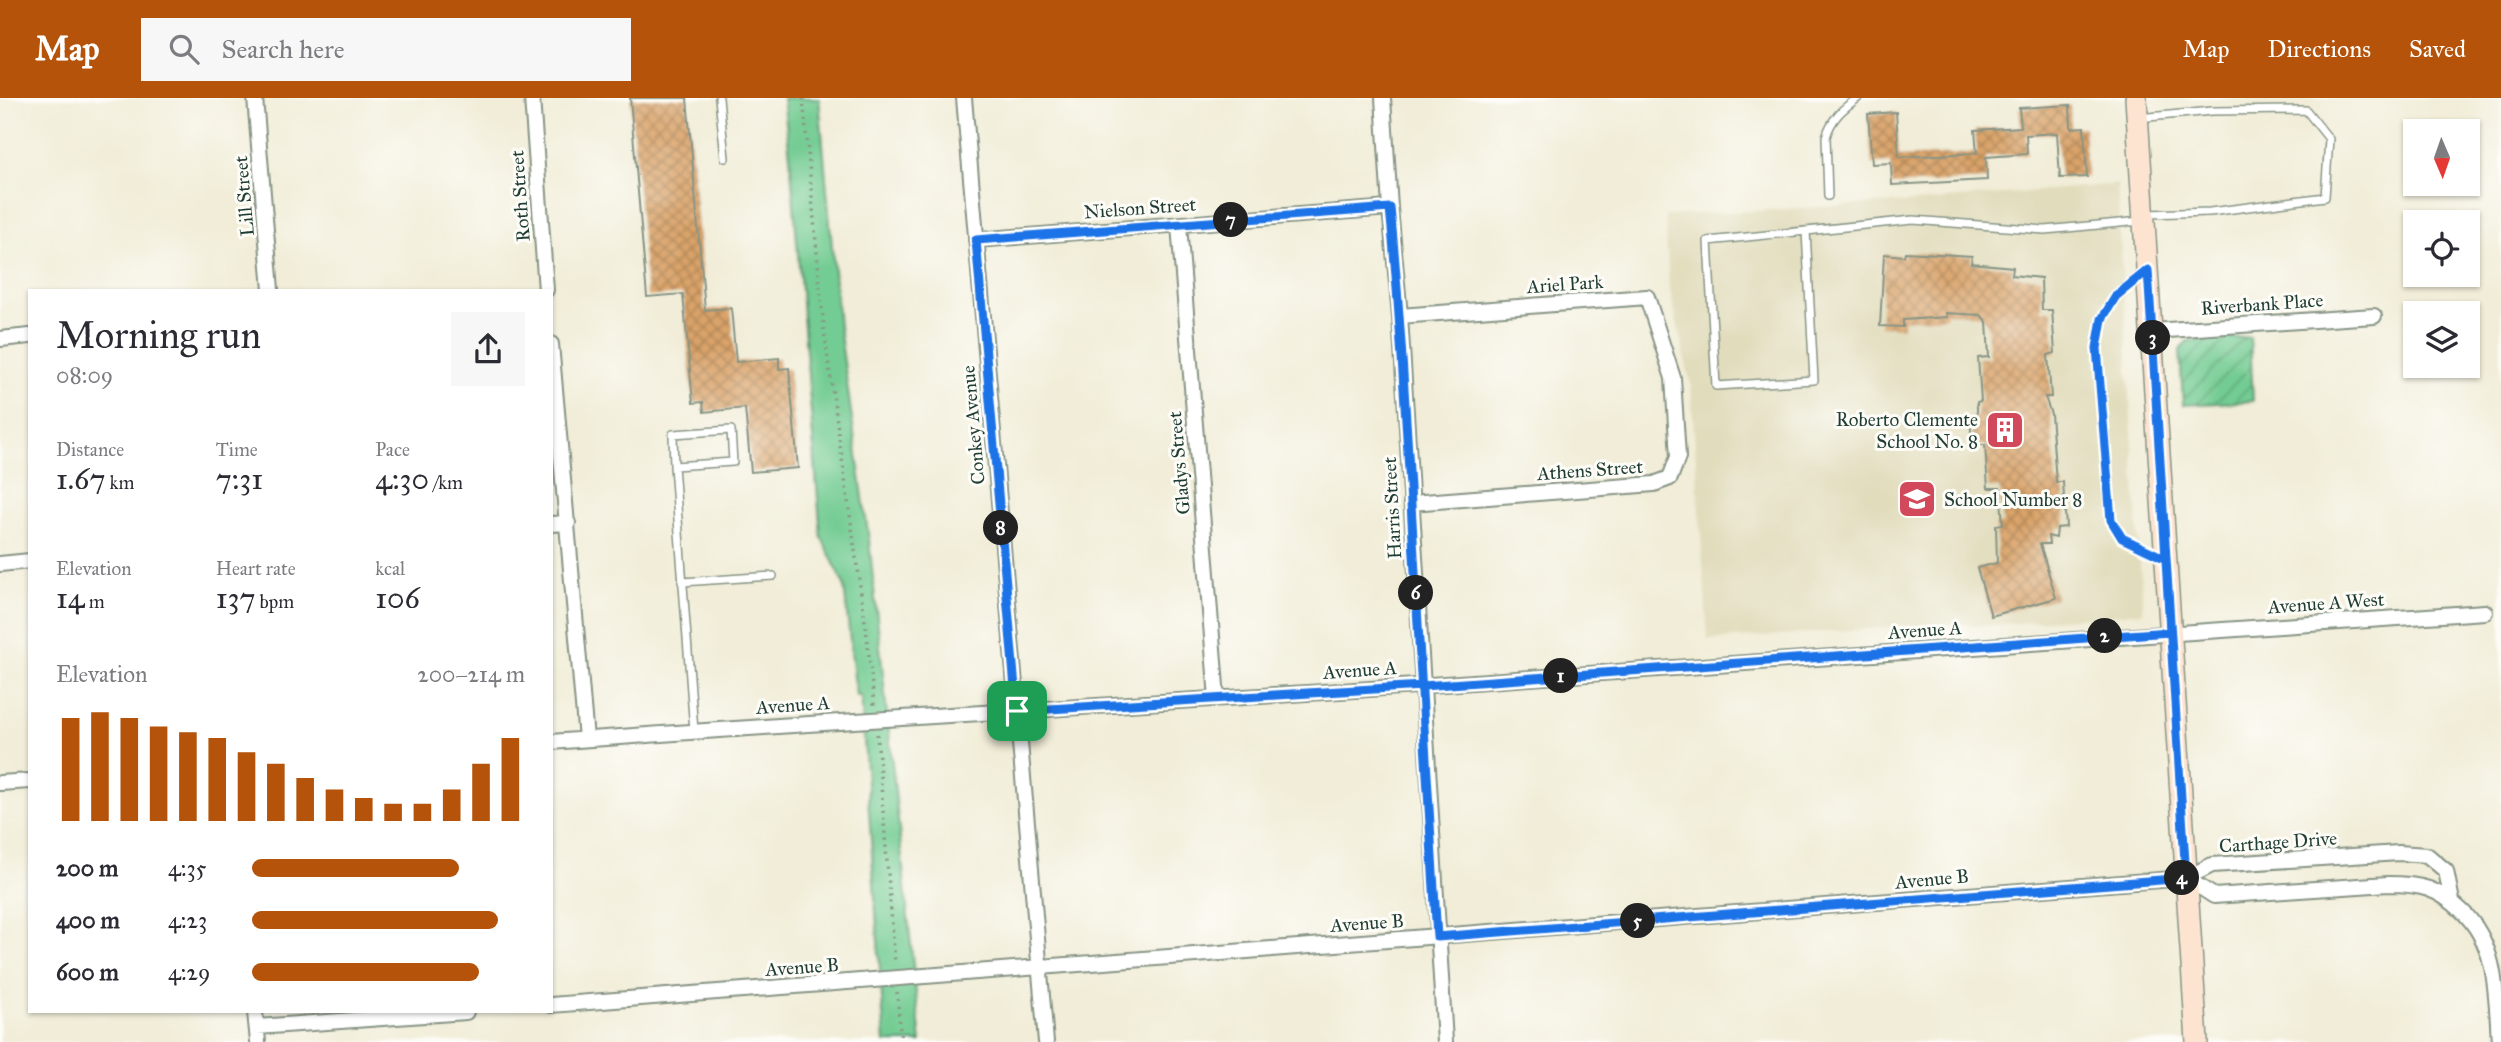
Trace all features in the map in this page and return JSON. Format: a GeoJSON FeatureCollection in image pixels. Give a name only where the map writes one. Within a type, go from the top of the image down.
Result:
{"type":"FeatureCollection","features":[{"type":"Feature","properties":{"kind":"main road"},"geometry":{"type":"LineString","coordinates":[[2137,108],[2197,1042]]}},
{"type":"Feature","properties":{"kind":"street","name":"Lill Street"},"geometry":{"type":"LineString","coordinates":[[255,98],[271,289]]}},
{"type":"Feature","properties":{"kind":"street","name":"Roth Street"},"geometry":{"type":"LineString","coordinates":[[532,98],[542,289]]}},
{"type":"Feature","properties":{"kind":"street","name":"Conkey Avenue"},"geometry":{"type":"LineString","coordinates":[[964,98],[1046,1042]]}},
{"type":"Feature","properties":{"kind":"street","name":"Harris Street"},"geometry":{"type":"LineString","coordinates":[[1383,98],[1400,316],[1445,1042]]}},
{"type":"Feature","properties":{"kind":"street","name":"Nielson Street"},"geometry":{"type":"LineString","coordinates":[[976,240],[1390,208]]}},
{"type":"Feature","properties":{"kind":"street","name":"Gladys Street"},"geometry":{"type":"LineString","coordinates":[[1179,225],[1217,699]]}},
{"type":"Feature","properties":{"kind":"street","name":"Ariel Park"},"geometry":{"type":"LineString","coordinates":[[1400,316],[1647,297],[1673,378]]}},
{"type":"Feature","properties":{"kind":"street","name":"Riverbank Place"},"geometry":{"type":"LineString","coordinates":[[2153,331],[2374,316]]}},
{"type":"Feature","properties":{"kind":"street"},"geometry":{"type":"LineString","coordinates":[[0,338],[28,336]]}},
{"type":"Feature","properties":{"kind":"street"},"geometry":{"type":"LineString","coordinates":[[553,365],[586,739]]}},
{"type":"Feature","properties":{"kind":"street","name":"Athens Street"},"geometry":{"type":"LineString","coordinates":[[1410,503],[1665,482],[1670,478],[1678,457],[1673,378]]}},
{"type":"Feature","properties":{"kind":"street"},"geometry":{"type":"LineString","coordinates":[[553,524],[568,523]]}},
{"type":"Feature","properties":{"kind":"street"},"geometry":{"type":"LineString","coordinates":[[0,564],[28,561]]}},
{"type":"Feature","properties":{"kind":"street","name":"Avenue A West"},"geometry":{"type":"LineString","coordinates":[[2170,632],[2485,612]]}},
{"type":"Feature","properties":{"kind":"street","name":"Avenue A"},"geometry":{"type":"LineString","coordinates":[[553,742],[876,718],[1422,686],[2170,632]]}},
{"type":"Feature","properties":{"kind":"street"},"geometry":{"type":"LineString","coordinates":[[0,783],[28,781]]}},
{"type":"Feature","properties":{"kind":"street","name":"Carthage Drive"},"geometry":{"type":"LineString","coordinates":[[2186,878],[2212,865],[2399,853],[2427,855],[2446,871],[2452,901]]}},
{"type":"Feature","properties":{"kind":"street","name":"Carthage Drive"},"geometry":{"type":"LineString","coordinates":[[2186,878],[2214,895],[2408,884],[2430,887],[2452,901],[2471,920],[2484,939],[2496,987],[2499,1042]]}},
{"type":"Feature","properties":{"kind":"street","name":"Avenue B"},"geometry":{"type":"LineString","coordinates":[[553,1005],[2186,878]]}},
{"type":"Feature","properties":{"kind":"street"},"geometry":{"type":"LineString","coordinates":[[255,1013],[257,1034],[456,1013]]}},
{"type":"Feature","properties":{"kind":"lane"},"geometry":{"type":"LineString","coordinates":[[719,98],[725,158]]}},
{"type":"Feature","properties":{"kind":"lane"},"geometry":{"type":"LineString","coordinates":[[1828,196],[1828,130],[1844,108],[1858,98]]}},
{"type":"Feature","properties":{"kind":"lane"},"geometry":{"type":"LineString","coordinates":[[1806,231],[1814,380],[1716,386],[1708,241],[1913,220],[2045,230],[2325,197],[2329,139],[2306,110],[2199,112],[2137,108]]}},
{"type":"Feature","properties":{"kind":"lane"},"geometry":{"type":"LineString","coordinates":[[2148,270],[2116,296],[2102,319],[2097,348],[2111,520],[2122,538],[2166,559]]}},
{"type":"Feature","properties":{"kind":"lane"},"geometry":{"type":"LineString","coordinates":[[674,466],[733,462],[731,430],[673,434],[674,466],[682,582],[694,732]]}},
{"type":"Feature","properties":{"kind":"lane"},"geometry":{"type":"LineString","coordinates":[[682,582],[773,576]]}},
{"type":"Feature","properties":{"kind":"path"},"geometry":{"type":"LineString","coordinates":[[803,98],[824,330],[876,718],[901,1042]]}},
{"type":"Feature","properties":{"kind":"shaded area","name":"School Number 8"},"geometry":{"type":"Polygon","coordinates":[[[2117,184],[2143,612],[1984,626],[1953,623],[1708,640],[1691,385],[1669,287],[1665,216],[1927,201],[2117,184]]]}},
{"type":"Feature","properties":{"kind":"green space"},"geometry":{"type":"Polygon","coordinates":[[[783,98],[819,98],[839,327],[869,540],[921,1042],[885,1042],[861,696],[856,696],[844,585],[821,536],[783,98]]]}},
{"type":"Feature","properties":{"kind":"green space"},"geometry":{"type":"Polygon","coordinates":[[[2250,337],[2253,401],[2183,405],[2180,350],[2187,341],[2250,337]]]}},
{"type":"Feature","properties":{"kind":"building"},"geometry":{"type":"Polygon","coordinates":[[[630,98],[687,98],[705,310],[731,308],[736,362],[779,358],[779,369],[789,368],[798,468],[751,472],[745,408],[704,412],[703,402],[693,403],[683,294],[647,297],[630,98]]]}},
{"type":"Feature","properties":{"kind":"building"},"geometry":{"type":"Polygon","coordinates":[[[2070,105],[2071,128],[2084,127],[2087,177],[2060,178],[2057,133],[2026,135],[2027,154],[1986,157],[1987,180],[1892,185],[1891,163],[1872,164],[1868,114],[1896,112],[1899,157],[1977,153],[1975,130],[2021,127],[2019,108],[2070,105]]]}},
{"type":"Feature","properties":{"kind":"building","name":"Roberto Clemente School No. 8"},"geometry":{"type":"Polygon","coordinates":[[[1905,252],[1972,256],[1971,263],[2013,267],[2012,275],[2041,278],[2042,310],[2052,310],[2055,353],[2048,355],[2051,397],[2045,397],[2051,414],[2056,482],[2063,482],[2066,527],[2057,528],[2056,538],[2048,536],[2049,544],[2040,544],[2056,598],[1991,616],[1977,568],[1997,563],[1996,525],[2003,524],[2000,488],[1988,488],[1985,445],[1972,445],[1970,417],[1977,417],[1977,402],[1981,401],[1978,358],[1989,357],[1987,322],[1981,315],[1946,313],[1947,317],[1903,320],[1903,327],[1880,326],[1884,254],[1904,256],[1905,252]]]}},
{"type":"Feature","properties":{"kind":"place","name":"Roberto Clemente School No. 8"},"geometry":{"type":"Point","coordinates":[2005,430]}},
{"type":"Feature","properties":{"kind":"place","name":"School Number 8"},"geometry":{"type":"Point","coordinates":[1917,499]}},
{"type":"Feature","properties":{"kind":"route"},"geometry":{"type":"LineString","coordinates":[[1017,711],[976,240],[1390,208],[1400,316],[1410,503],[1422,686],[1437,937],[2186,878],[2148,270],[2116,296],[2102,319],[2097,348],[2111,520],[2122,538],[2166,559],[2170,632],[1422,686],[1017,711]]}}]}
